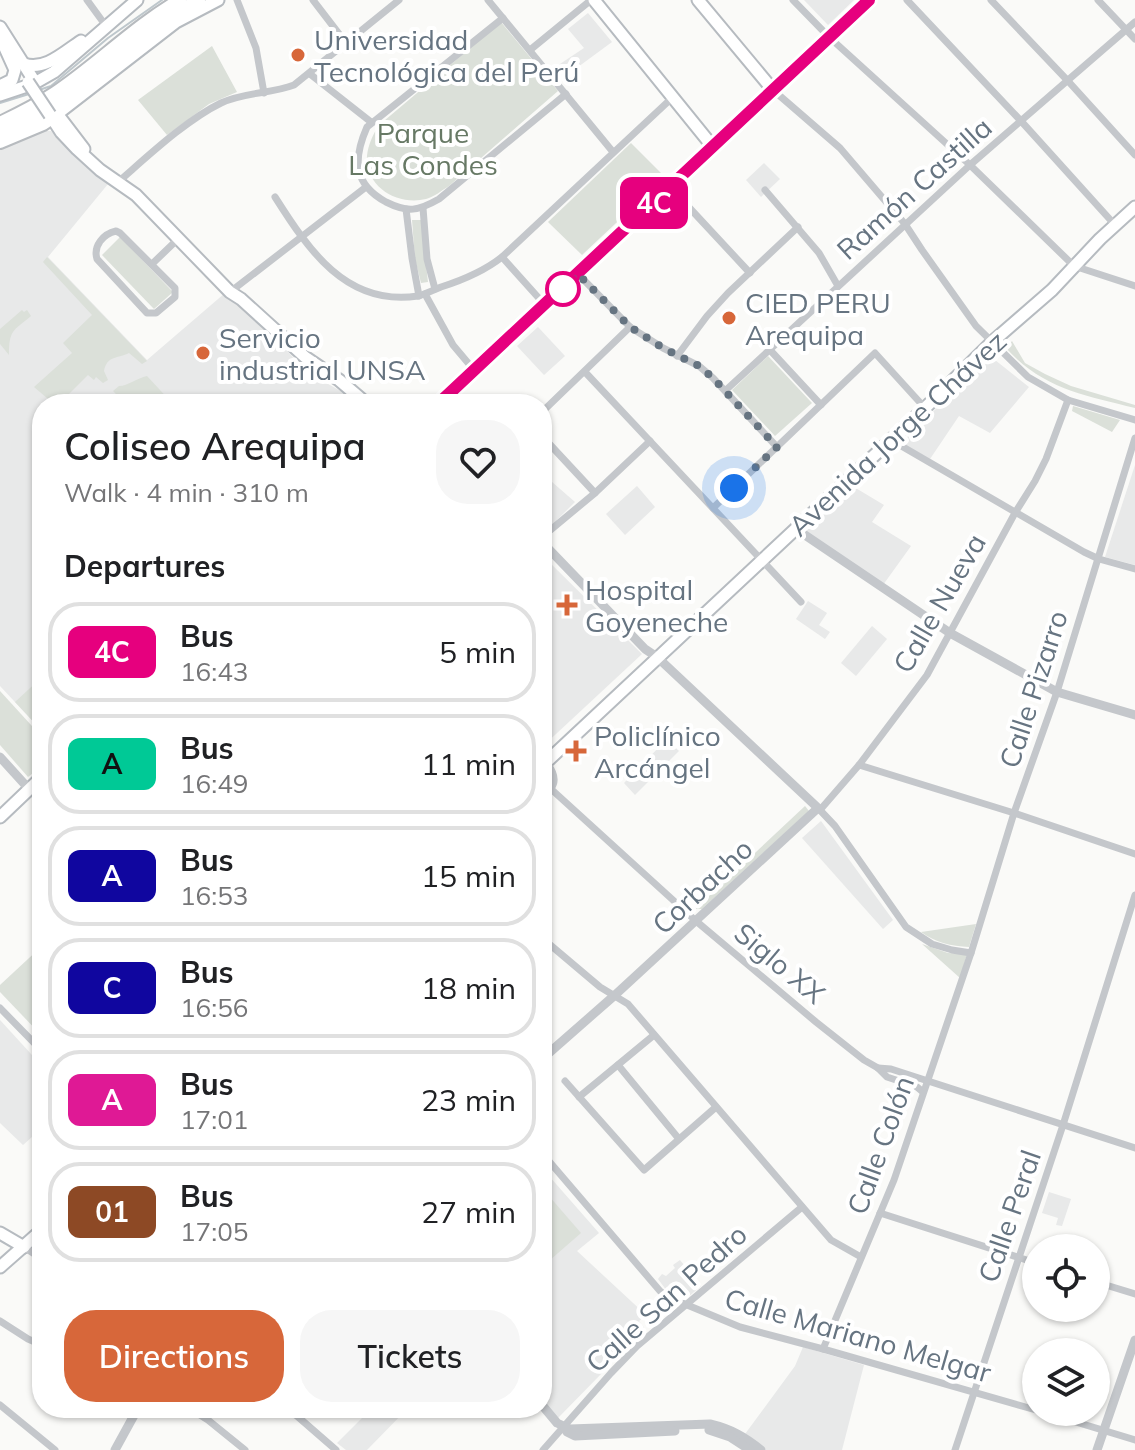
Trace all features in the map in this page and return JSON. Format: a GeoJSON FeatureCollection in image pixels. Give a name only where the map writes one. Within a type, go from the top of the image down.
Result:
{"type":"FeatureCollection","features":[{"type":"Feature","properties":{"kind":"main road"},"geometry":{"type":"LineString","coordinates":[[0,95],[33,84],[54,72],[137,0]]}},
{"type":"Feature","properties":{"kind":"main road"},"geometry":{"type":"LineString","coordinates":[[0,123],[56,92],[180,0]]}},
{"type":"Feature","properties":{"kind":"main road"},"geometry":{"type":"LineString","coordinates":[[0,133],[61,99],[159,25],[199,0]]}},
{"type":"Feature","properties":{"kind":"main road"},"geometry":{"type":"LineString","coordinates":[[0,142],[43,124],[176,22],[218,0]]}},
{"type":"Feature","properties":{"kind":"main road"},"geometry":{"type":"LineString","coordinates":[[592,0],[713,147]]}},
{"type":"Feature","properties":{"kind":"main road"},"geometry":{"type":"LineString","coordinates":[[698,0],[773,90]]}},
{"type":"Feature","properties":{"kind":"main road"},"geometry":{"type":"LineString","coordinates":[[449,394],[869,0]]}},
{"type":"Feature","properties":{"kind":"main road"},"geometry":{"type":"LineString","coordinates":[[0,27],[24,64],[30,81]]}},
{"type":"Feature","properties":{"kind":"main road"},"geometry":{"type":"LineString","coordinates":[[24,64],[34,67],[44,65],[101,31]]}},
{"type":"Feature","properties":{"kind":"main road"},"geometry":{"type":"LineString","coordinates":[[0,37],[53,114],[61,132],[100,170],[136,195],[230,292],[305,357],[355,394]]}},
{"type":"Feature","properties":{"kind":"main road"},"geometry":{"type":"LineString","coordinates":[[0,37],[15,70],[12,80],[0,86]]}},
{"type":"Feature","properties":{"kind":"main road","name":"Avenida Jorge Chávez"},"geometry":{"type":"LineString","coordinates":[[552,756],[991,343],[1052,290],[1135,207]]}},
{"type":"Feature","properties":{"kind":"main road"},"geometry":{"type":"LineString","coordinates":[[0,817],[32,786]]}},
{"type":"Feature","properties":{"kind":"main road"},"geometry":{"type":"LineString","coordinates":[[0,1233],[24,1247]]}},
{"type":"Feature","properties":{"kind":"main road"},"geometry":{"type":"LineString","coordinates":[[0,1267],[32,1239]]}},
{"type":"Feature","properties":{"kind":"street"},"geometry":{"type":"LineString","coordinates":[[87,0],[101,31]]}},
{"type":"Feature","properties":{"kind":"street"},"geometry":{"type":"LineString","coordinates":[[237,0],[256,48],[264,93]]}},
{"type":"Feature","properties":{"kind":"street"},"geometry":{"type":"LineString","coordinates":[[313,0],[346,43]]}},
{"type":"Feature","properties":{"kind":"street"},"geometry":{"type":"LineString","coordinates":[[117,183],[209,110],[235,98],[294,85],[399,0]]}},
{"type":"Feature","properties":{"kind":"street"},"geometry":{"type":"LineString","coordinates":[[488,0],[613,152]]}},
{"type":"Feature","properties":{"kind":"street"},"geometry":{"type":"LineString","coordinates":[[530,50],[592,0]]}},
{"type":"Feature","properties":{"kind":"street"},"geometry":{"type":"LineString","coordinates":[[793,0],[1074,266],[1135,286]]}},
{"type":"Feature","properties":{"kind":"street"},"geometry":{"type":"LineString","coordinates":[[907,0],[1115,225]]}},
{"type":"Feature","properties":{"kind":"street"},"geometry":{"type":"LineString","coordinates":[[991,0],[1135,155]]}},
{"type":"Feature","properties":{"kind":"street"},"geometry":{"type":"LineString","coordinates":[[1098,0],[1135,39]]}},
{"type":"Feature","properties":{"kind":"street"},"geometry":{"type":"LineString","coordinates":[[503,18],[371,122],[359,144],[358,154],[366,187],[400,209],[423,208],[439,199],[566,94]]}},
{"type":"Feature","properties":{"kind":"street","name":"Ramón Castilla"},"geometry":{"type":"LineString","coordinates":[[726,390],[970,165],[1135,22]]}},
{"type":"Feature","properties":{"kind":"street"},"geometry":{"type":"LineString","coordinates":[[310,74],[371,122]]}},
{"type":"Feature","properties":{"kind":"street"},"geometry":{"type":"LineString","coordinates":[[773,90],[840,148],[905,224],[967,314],[991,343],[1028,377],[1068,400],[1135,420]]}},
{"type":"Feature","properties":{"kind":"street"},"geometry":{"type":"LineString","coordinates":[[275,197],[300,237],[323,263],[349,282],[383,295],[422,295],[487,269],[673,97]]}},
{"type":"Feature","properties":{"kind":"street"},"geometry":{"type":"LineString","coordinates":[[230,292],[366,187]]}},
{"type":"Feature","properties":{"kind":"street"},"geometry":{"type":"LineString","coordinates":[[671,188],[750,273]]}},
{"type":"Feature","properties":{"kind":"street"},"geometry":{"type":"LineString","coordinates":[[765,190],[819,253],[838,286]]}},
{"type":"Feature","properties":{"kind":"street"},"geometry":{"type":"LineString","coordinates":[[423,208],[427,259],[435,289]]}},
{"type":"Feature","properties":{"kind":"street"},"geometry":{"type":"LineString","coordinates":[[406,209],[412,258],[422,295],[453,345],[474,370]]}},
{"type":"Feature","properties":{"kind":"street"},"geometry":{"type":"LineString","coordinates":[[677,356],[707,316],[798,227]]}},
{"type":"Feature","properties":{"kind":"street"},"geometry":{"type":"LineString","coordinates":[[116,231],[152,264],[176,291],[175,297],[153,315],[144,311],[97,259],[96,248],[110,232],[116,231]]}},
{"type":"Feature","properties":{"kind":"street"},"geometry":{"type":"LineString","coordinates":[[152,264],[178,239]]}},
{"type":"Feature","properties":{"kind":"street"},"geometry":{"type":"LineString","coordinates":[[502,257],[545,305]]}},
{"type":"Feature","properties":{"kind":"street"},"geometry":{"type":"LineString","coordinates":[[578,274],[630,327],[699,366],[726,390],[777,447]]}},
{"type":"Feature","properties":{"kind":"street"},"geometry":{"type":"LineString","coordinates":[[552,403],[630,327]]}},
{"type":"Feature","properties":{"kind":"street"},"geometry":{"type":"LineString","coordinates":[[770,350],[821,405]]}},
{"type":"Feature","properties":{"kind":"street"},"geometry":{"type":"LineString","coordinates":[[713,508],[875,353],[925,408]]}},
{"type":"Feature","properties":{"kind":"street"},"geometry":{"type":"LineString","coordinates":[[585,372],[801,602]]}},
{"type":"Feature","properties":{"kind":"street","name":"Calle Nueva"},"geometry":{"type":"LineString","coordinates":[[817,810],[859,765],[927,675],[1035,481],[1068,400]]}},
{"type":"Feature","properties":{"kind":"street","name":"Calle Pizarro"},"geometry":{"type":"LineString","coordinates":[[971,953],[1014,813],[1057,692],[1135,438]]}},
{"type":"Feature","properties":{"kind":"street"},"geometry":{"type":"LineString","coordinates":[[891,440],[1099,559],[1135,569]]}},
{"type":"Feature","properties":{"kind":"street"},"geometry":{"type":"LineString","coordinates":[[552,531],[650,441]]}},
{"type":"Feature","properties":{"kind":"street"},"geometry":{"type":"LineString","coordinates":[[552,447],[595,493]]}},
{"type":"Feature","properties":{"kind":"street"},"geometry":{"type":"LineString","coordinates":[[796,529],[950,633],[1057,692],[1135,715]]}},
{"type":"Feature","properties":{"kind":"street"},"geometry":{"type":"LineString","coordinates":[[552,551],[645,649],[835,826],[906,927],[932,944],[971,953]]}},
{"type":"Feature","properties":{"kind":"street"},"geometry":{"type":"LineString","coordinates":[[0,757],[29,789]]}},
{"type":"Feature","properties":{"kind":"street"},"geometry":{"type":"LineString","coordinates":[[859,765],[1135,854]]}},
{"type":"Feature","properties":{"kind":"street","name":"Siglo XX"},"geometry":{"type":"LineString","coordinates":[[552,790],[696,921],[828,1031],[887,1077],[923,1092]]}},
{"type":"Feature","properties":{"kind":"street","name":"Corbacho"},"geometry":{"type":"LineString","coordinates":[[552,1050],[817,810]]}},
{"type":"Feature","properties":{"kind":"street","name":"Calle Peral"},"geometry":{"type":"LineString","coordinates":[[955,1450],[1063,1125],[1135,895]]}},
{"type":"Feature","properties":{"kind":"street"},"geometry":{"type":"LineString","coordinates":[[552,947],[600,987],[628,1004],[831,1240],[861,1257]]}},
{"type":"Feature","properties":{"kind":"street","name":"Calle Colón"},"geometry":{"type":"LineString","coordinates":[[823,1349],[894,1180],[971,953]]}},
{"type":"Feature","properties":{"kind":"street"},"geometry":{"type":"LineString","coordinates":[[0,1008],[32,1041]]}},
{"type":"Feature","properties":{"kind":"street"},"geometry":{"type":"LineString","coordinates":[[579,1097],[654,1035]]}},
{"type":"Feature","properties":{"kind":"street"},"geometry":{"type":"LineString","coordinates":[[618,1065],[679,1139]]}},
{"type":"Feature","properties":{"kind":"street","name":"Siglo XX"},"geometry":{"type":"LineString","coordinates":[[878,1068],[891,1069],[1135,1148]]}},
{"type":"Feature","properties":{"kind":"street"},"geometry":{"type":"LineString","coordinates":[[565,1081],[644,1170],[716,1107]]}},
{"type":"Feature","properties":{"kind":"street","name":"Calle Mariano Melgar"},"geometry":{"type":"LineString","coordinates":[[552,1165],[660,1291],[687,1305],[740,1327],[1022,1406]]}},
{"type":"Feature","properties":{"kind":"street","name":"Calle San Pedro"},"geometry":{"type":"LineString","coordinates":[[543,1450],[637,1346],[802,1207]]}},
{"type":"Feature","properties":{"kind":"street"},"geometry":{"type":"LineString","coordinates":[[880,1213],[1022,1259]]}},
{"type":"Feature","properties":{"kind":"street"},"geometry":{"type":"LineString","coordinates":[[24,1247],[32,1252]]}},
{"type":"Feature","properties":{"kind":"street"},"geometry":{"type":"LineString","coordinates":[[1110,1286],[1135,1294]]}},
{"type":"Feature","properties":{"kind":"street"},"geometry":{"type":"LineString","coordinates":[[0,1321],[32,1341]]}},
{"type":"Feature","properties":{"kind":"street"},"geometry":{"type":"LineString","coordinates":[[1097,1450],[1135,1340]]}},
{"type":"Feature","properties":{"kind":"street"},"geometry":{"type":"LineString","coordinates":[[0,1405],[55,1450]]}},
{"type":"Feature","properties":{"kind":"street"},"geometry":{"type":"LineString","coordinates":[[552,1417],[557,1423],[575,1430],[710,1424],[728,1428],[761,1450]]}},
{"type":"Feature","properties":{"kind":"street"},"geometry":{"type":"LineString","coordinates":[[115,1450],[133,1418]]}},
{"type":"Feature","properties":{"kind":"street"},"geometry":{"type":"LineString","coordinates":[[205,1418],[245,1450]]}},
{"type":"Feature","properties":{"kind":"street"},"geometry":{"type":"LineString","coordinates":[[299,1418],[336,1450]]}},
{"type":"Feature","properties":{"kind":"street"},"geometry":{"type":"LineString","coordinates":[[563,1425],[567,1432],[575,1436],[714,1430],[750,1450]]}},
{"type":"Feature","properties":{"kind":"street"},"geometry":{"type":"LineString","coordinates":[[1090,1426],[1135,1440]]}},
{"type":"Feature","properties":{"kind":"shaded area"},"geometry":{"type":"Polygon","coordinates":[[[804,0],[854,0],[828,25],[804,0]]]}},
{"type":"Feature","properties":{"kind":"shaded area"},"geometry":{"type":"Polygon","coordinates":[[[588,13],[612,42],[563,78],[554,68],[584,48],[568,29],[588,13]]]}},
{"type":"Feature","properties":{"kind":"shaded area"},"geometry":{"type":"Polygon","coordinates":[[[35,131],[51,131],[108,184],[48,257],[147,360],[225,293],[312,375],[346,394],[32,394],[32,720],[0,686],[0,146],[35,131]]]}},
{"type":"Feature","properties":{"kind":"shaded area"},"geometry":{"type":"Polygon","coordinates":[[[764,163],[780,179],[761,197],[746,180],[764,163]]]}},
{"type":"Feature","properties":{"kind":"shaded area"},"geometry":{"type":"Polygon","coordinates":[[[538,327],[565,356],[544,375],[517,346],[538,327]]]}},
{"type":"Feature","properties":{"kind":"shaded area"},"geometry":{"type":"Polygon","coordinates":[[[990,356],[1029,387],[990,433],[959,416],[930,459],[901,443],[990,356]]]}},
{"type":"Feature","properties":{"kind":"shaded area"},"geometry":{"type":"Polygon","coordinates":[[[1135,465],[1135,565],[1105,557],[1135,465]]]}},
{"type":"Feature","properties":{"kind":"shaded area"},"geometry":{"type":"Polygon","coordinates":[[[552,482],[575,502],[552,525],[552,482]]]}},
{"type":"Feature","properties":{"kind":"shaded area"},"geometry":{"type":"Polygon","coordinates":[[[849,484],[884,505],[872,522],[911,546],[883,585],[804,532],[849,484]]]}},
{"type":"Feature","properties":{"kind":"shaded area"},"geometry":{"type":"Polygon","coordinates":[[[637,486],[655,507],[625,535],[606,514],[637,486]]]}},
{"type":"Feature","properties":{"kind":"shaded area","name":"Hospital Goyeneche"},"geometry":{"type":"Polygon","coordinates":[[[552,565],[642,654],[552,738],[552,565]]]}},
{"type":"Feature","properties":{"kind":"shaded area"},"geometry":{"type":"Polygon","coordinates":[[[808,601],[827,613],[819,625],[830,632],[825,639],[796,619],[808,601]]]}},
{"type":"Feature","properties":{"kind":"shaded area"},"geometry":{"type":"Polygon","coordinates":[[[872,626],[887,639],[856,676],[841,663],[872,626]]]}},
{"type":"Feature","properties":{"kind":"shaded area"},"geometry":{"type":"Polygon","coordinates":[[[667,739],[679,751],[635,795],[624,783],[667,739]]]}},
{"type":"Feature","properties":{"kind":"shaded area"},"geometry":{"type":"Polygon","coordinates":[[[821,821],[893,920],[883,929],[802,838],[821,821]]]}},
{"type":"Feature","properties":{"kind":"shaded area"},"geometry":{"type":"Polygon","coordinates":[[[0,1020],[32,1055],[32,1137],[23,1145],[0,1123],[0,1020]]]}},
{"type":"Feature","properties":{"kind":"shaded area"},"geometry":{"type":"Polygon","coordinates":[[[552,1179],[599,1233],[577,1251],[646,1315],[639,1321],[645,1329],[558,1418],[552,1411],[552,1179]]]}},
{"type":"Feature","properties":{"kind":"shaded area"},"geometry":{"type":"Polygon","coordinates":[[[1049,1192],[1071,1199],[1062,1226],[1056,1225],[1058,1218],[1042,1213],[1049,1192]]]}},
{"type":"Feature","properties":{"kind":"shaded area"},"geometry":{"type":"Polygon","coordinates":[[[680,1260],[701,1286],[686,1299],[667,1291],[658,1279],[662,1274],[666,1276],[680,1260]]]}},
{"type":"Feature","properties":{"kind":"shaded area"},"geometry":{"type":"Polygon","coordinates":[[[803,1347],[864,1365],[842,1450],[766,1450],[745,1434],[795,1366],[803,1347]]]}},
{"type":"Feature","properties":{"kind":"shaded area"},"geometry":{"type":"Polygon","coordinates":[[[362,1418],[398,1418],[367,1450],[346,1450],[337,1443],[362,1418]]]}},
{"type":"Feature","properties":{"kind":"green space","name":"Parque Las Condes"},"geometry":{"type":"Polygon","coordinates":[[[501,22],[558,91],[435,195],[426,199],[405,200],[385,192],[371,177],[368,167],[368,148],[378,126],[501,22]]]}},
{"type":"Feature","properties":{"kind":"green space"},"geometry":{"type":"Polygon","coordinates":[[[212,46],[237,92],[209,104],[167,135],[138,100],[212,46]]]}},
{"type":"Feature","properties":{"kind":"green space"},"geometry":{"type":"Polygon","coordinates":[[[631,143],[665,177],[582,255],[548,222],[631,143]]]}},
{"type":"Feature","properties":{"kind":"green space"},"geometry":{"type":"Polygon","coordinates":[[[412,220],[421,220],[428,282],[421,283],[415,259],[412,220]]]}},
{"type":"Feature","properties":{"kind":"green space"},"geometry":{"type":"Polygon","coordinates":[[[120,237],[173,292],[154,309],[102,255],[120,237]]]}},
{"type":"Feature","properties":{"kind":"green space"},"geometry":{"type":"Polygon","coordinates":[[[47,257],[147,361],[142,364],[129,353],[114,358],[104,371],[108,380],[103,383],[88,375],[69,394],[42,394],[34,387],[72,353],[63,343],[92,315],[43,262],[47,257]]]}},
{"type":"Feature","properties":{"kind":"green space"},"geometry":{"type":"Polygon","coordinates":[[[22,310],[27,310],[31,316],[13,332],[9,355],[0,344],[0,329],[22,310]]]}},
{"type":"Feature","properties":{"kind":"green space"},"geometry":{"type":"Polygon","coordinates":[[[1012,341],[1025,363],[1045,374],[1071,386],[1135,405],[1135,408],[1050,382],[1020,362],[1006,348],[1012,341]]]}},
{"type":"Feature","properties":{"kind":"green space"},"geometry":{"type":"Polygon","coordinates":[[[768,356],[812,403],[775,436],[732,390],[768,356]]]}},
{"type":"Feature","properties":{"kind":"green space"},"geometry":{"type":"Polygon","coordinates":[[[147,376],[164,394],[116,394],[113,391],[147,376]]]}},
{"type":"Feature","properties":{"kind":"green space"},"geometry":{"type":"Polygon","coordinates":[[[1073,406],[1120,420],[1112,432],[1072,411],[1073,406]]]}},
{"type":"Feature","properties":{"kind":"green space"},"geometry":{"type":"Polygon","coordinates":[[[32,686],[32,720],[15,702],[32,686]]]}},
{"type":"Feature","properties":{"kind":"green space"},"geometry":{"type":"Polygon","coordinates":[[[0,691],[32,726],[32,774],[28,777],[0,745],[0,691]]]}},
{"type":"Feature","properties":{"kind":"green space"},"geometry":{"type":"Polygon","coordinates":[[[805,806],[809,811],[702,909],[695,909],[805,806]]]}},
{"type":"Feature","properties":{"kind":"green space"},"geometry":{"type":"Polygon","coordinates":[[[976,924],[969,947],[944,943],[921,932],[976,924]]]}},
{"type":"Feature","properties":{"kind":"green space"},"geometry":{"type":"Polygon","coordinates":[[[922,944],[948,953],[967,954],[960,978],[922,944]]]}},
{"type":"Feature","properties":{"kind":"green space"},"geometry":{"type":"Polygon","coordinates":[[[32,955],[32,1026],[0,992],[0,985],[32,955]]]}},
{"type":"Feature","properties":{"kind":"green space"},"geometry":{"type":"Polygon","coordinates":[[[552,1200],[581,1233],[552,1258],[552,1200]]]}},
{"type":"Feature","properties":{"kind":"waterway"},"geometry":{"type":"LineString","coordinates":[[39,90],[51,86],[108,38],[162,0]]}},
{"type":"Feature","properties":{"kind":"waterway"},"geometry":{"type":"LineString","coordinates":[[0,103],[29,94]]}},
{"type":"Feature","properties":{"kind":"bus line","name":"4C"},"geometry":{"type":"LineString","coordinates":[[448,394],[869,0]]}},
{"type":"Feature","properties":{"kind":"place","name":"Universidad Tecnológica del Perú"},"geometry":{"type":"Point","coordinates":[298,55]}},
{"type":"Feature","properties":{"kind":"place","name":"CIED PERU Arequipa"},"geometry":{"type":"Point","coordinates":[729,318]}},
{"type":"Feature","properties":{"kind":"place","name":"Servicio industrial UNSA"},"geometry":{"type":"Point","coordinates":[203,353]}},
{"type":"Feature","properties":{"kind":"place","name":"Hospital Goyeneche"},"geometry":{"type":"Point","coordinates":[567,605]}},
{"type":"Feature","properties":{"kind":"place","name":"Policlínico Arcángel"},"geometry":{"type":"Point","coordinates":[576,751]}},
{"type":"Feature","properties":{"kind":"route"},"geometry":{"type":"LineString","coordinates":[[563,289],[578,274],[630,327],[699,366],[713,378],[777,447],[734,488]]}}]}
